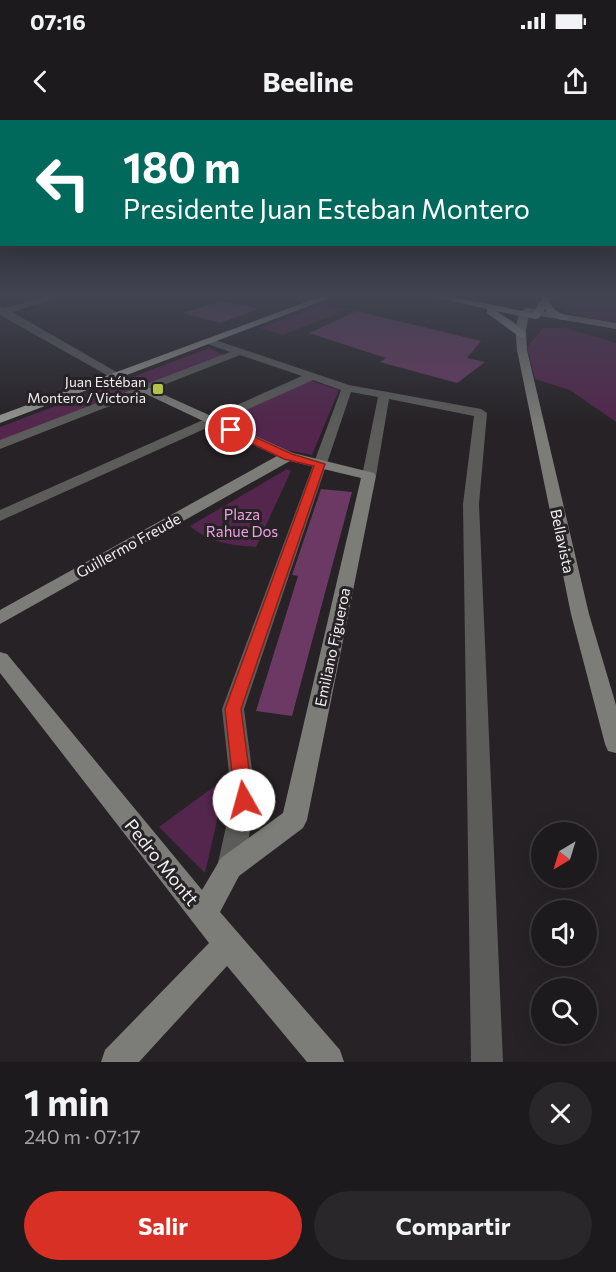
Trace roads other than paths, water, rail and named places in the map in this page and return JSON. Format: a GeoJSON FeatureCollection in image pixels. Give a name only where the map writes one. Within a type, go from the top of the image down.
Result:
{"type":"FeatureCollection","features":[{"type":"Feature","properties":{"kind":"main road"},"geometry":{"type":"LineString","coordinates":[[0,419],[212,340]]}},
{"type":"Feature","properties":{"kind":"street"},"geometry":{"type":"LineString","coordinates":[[52,340],[116,376],[288,456],[369,476]]}},
{"type":"Feature","properties":{"kind":"street","name":"Bellavista"},"geometry":{"type":"LineString","coordinates":[[524,340],[522,350],[579,614],[616,744]]}},
{"type":"Feature","properties":{"kind":"street"},"geometry":{"type":"LineString","coordinates":[[209,341],[347,388],[481,413],[471,504],[486,1062]]}},
{"type":"Feature","properties":{"kind":"street"},"geometry":{"type":"LineString","coordinates":[[0,445],[238,352]]}},
{"type":"Feature","properties":{"kind":"street"},"geometry":{"type":"LineString","coordinates":[[0,516],[310,377]]}},
{"type":"Feature","properties":{"kind":"street","name":"Emiliano Figueroa"},"geometry":{"type":"LineString","coordinates":[[204,914],[230,867],[244,800],[233,709],[347,388]]}},
{"type":"Feature","properties":{"kind":"street","name":"Emiliano Figueroa"},"geometry":{"type":"LineString","coordinates":[[230,867],[294,820],[369,476],[384,395]]}},
{"type":"Feature","properties":{"kind":"street","name":"Guillermo Freude"},"geometry":{"type":"LineString","coordinates":[[0,618],[288,456]]}},
{"type":"Feature","properties":{"kind":"street","name":"Pedro Montt"},"geometry":{"type":"LineString","coordinates":[[0,658],[228,944],[328,1062]]}},
{"type":"Feature","properties":{"kind":"street"},"geometry":{"type":"LineString","coordinates":[[117,1062],[228,944]]}},
{"type":"Feature","properties":{"kind":"place","name":"Juan Estéban Montero / Victoria"},"geometry":{"type":"Point","coordinates":[158,389]}},
{"type":"Feature","properties":{"kind":"park label","name":"Plaza Rahue Dos"},"geometry":{"type":"Point","coordinates":[242,522]}}]}
